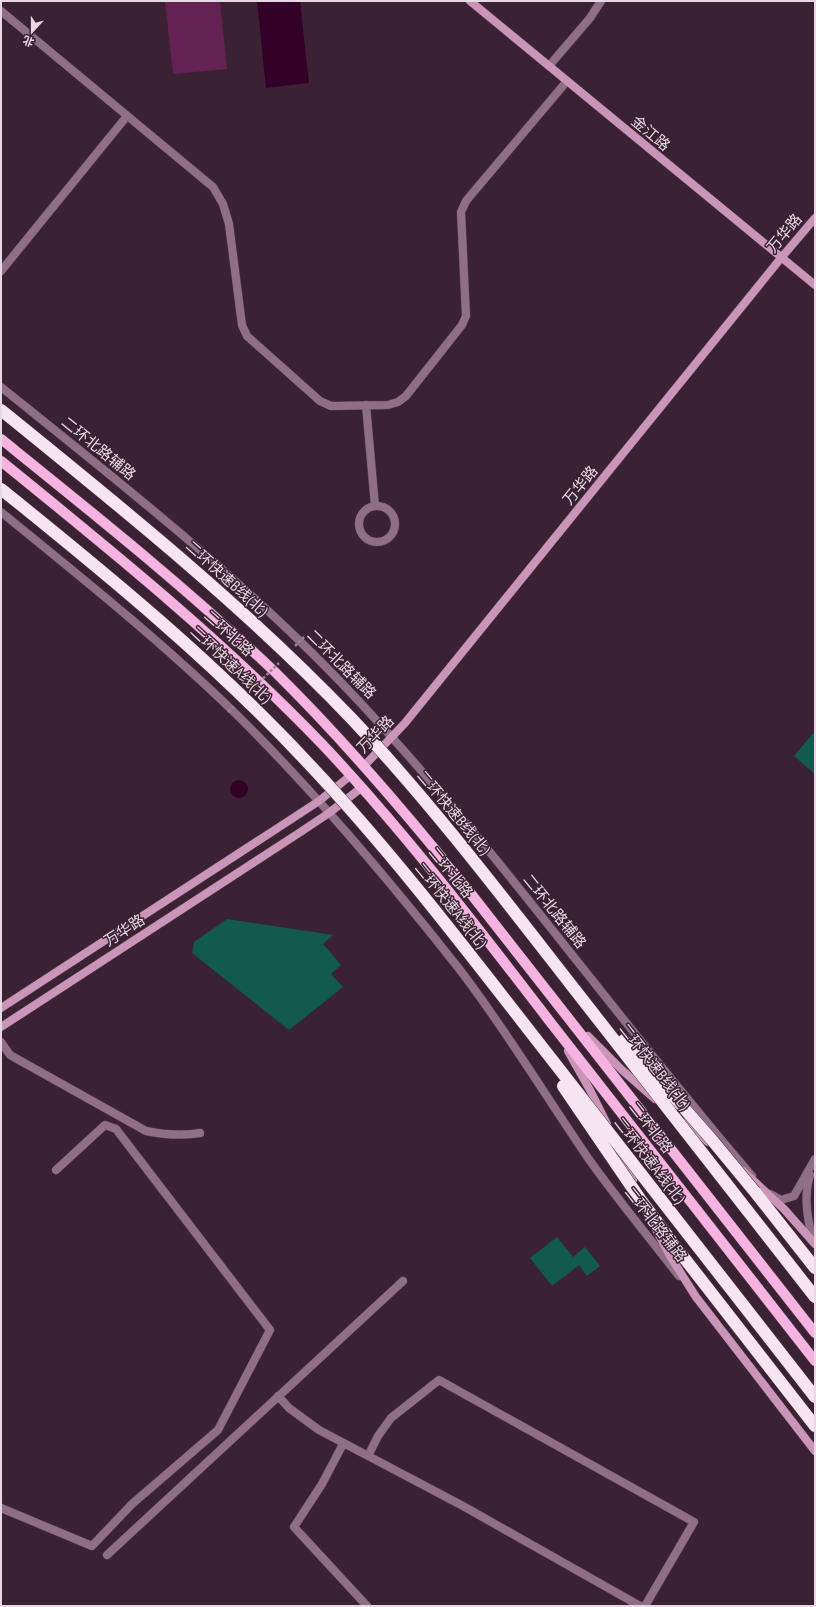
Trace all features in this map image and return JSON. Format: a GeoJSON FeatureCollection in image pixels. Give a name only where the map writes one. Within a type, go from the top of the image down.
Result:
{"type":"FeatureCollection","features":[{"type":"Feature","properties":{"kind":"highway","name":"二环快速B线(北)"},"geometry":{"type":"LineString","coordinates":[[1,410],[192,566],[258,626],[322,688],[379,749],[441,821],[564,975],[815,1298]]}},
{"type":"Feature","properties":{"kind":"highway","name":"二环快速A线(北)"},"geometry":{"type":"LineString","coordinates":[[1,489],[151,613],[216,671],[272,726],[339,796],[438,914],[815,1397]]}},
{"type":"Feature","properties":{"kind":"highway"},"geometry":{"type":"LineString","coordinates":[[564,975],[712,1140],[751,1186],[815,1268]]}},
{"type":"Feature","properties":{"kind":"highway"},"geometry":{"type":"LineString","coordinates":[[515,1013],[649,1212],[815,1426]]}},
{"type":"Feature","properties":{"kind":"main road"},"geometry":{"type":"LineString","coordinates":[[1,433],[17,451]]}},
{"type":"Feature","properties":{"kind":"main road","name":"二环北路"},"geometry":{"type":"LineString","coordinates":[[1,439],[114,530],[211,613],[275,673],[364,766],[433,846],[815,1334]]}},
{"type":"Feature","properties":{"kind":"main road","name":"二环北路"},"geometry":{"type":"LineString","coordinates":[[3,462],[103,543],[205,631],[283,705],[350,776],[455,900],[815,1361]]}},
{"type":"Feature","properties":{"kind":"street","name":"金江路"},"geometry":{"type":"LineString","coordinates":[[470,1],[815,285]]}},
{"type":"Feature","properties":{"kind":"street"},"geometry":{"type":"LineString","coordinates":[[549,66],[590,18],[601,1]]}},
{"type":"Feature","properties":{"kind":"street"},"geometry":{"type":"LineString","coordinates":[[1,11],[213,187],[223,204],[229,224],[242,325],[248,336],[320,401],[331,406],[388,405],[398,402],[406,396],[462,326],[466,316],[461,212],[466,201],[567,81]]}},
{"type":"Feature","properties":{"kind":"street"},"geometry":{"type":"LineString","coordinates":[[1,271],[127,116]]}},
{"type":"Feature","properties":{"kind":"street","name":"万华路"},"geometry":{"type":"LineString","coordinates":[[364,766],[392,737],[815,218]]}},
{"type":"Feature","properties":{"kind":"street","name":"二环北路辅路"},"geometry":{"type":"LineString","coordinates":[[1,387],[156,513],[238,583],[313,654],[392,737],[464,821],[690,1102],[768,1194]]}},
{"type":"Feature","properties":{"kind":"street"},"geometry":{"type":"LineString","coordinates":[[366,405],[375,506]]}},
{"type":"Feature","properties":{"kind":"street"},"geometry":{"type":"LineString","coordinates":[[375,506],[381,506],[391,512],[395,522],[393,533],[379,542],[368,539],[364,536],[359,525],[359,520],[365,510],[375,506]]}},
{"type":"Feature","properties":{"kind":"street","name":"二环北路辅路"},"geometry":{"type":"LineString","coordinates":[[1,512],[104,596],[178,660],[255,733],[329,812],[389,883],[473,988],[504,1031],[598,1171],[711,1317]]}},
{"type":"Feature","properties":{"kind":"street","name":"万华路"},"geometry":{"type":"LineString","coordinates":[[1,1008],[319,801],[350,776]]}},
{"type":"Feature","properties":{"kind":"street","name":"万华路"},"geometry":{"type":"LineString","coordinates":[[1,1027],[329,812],[360,788]]}},
{"type":"Feature","properties":{"kind":"street"},"geometry":{"type":"LineString","coordinates":[[546,989],[583,1032],[622,1070],[768,1194],[814,1243]]}},
{"type":"Feature","properties":{"kind":"street"},"geometry":{"type":"LineString","coordinates":[[533,999],[565,1045],[590,1090],[649,1215],[670,1256],[692,1292],[815,1451]]}},
{"type":"Feature","properties":{"kind":"street"},"geometry":{"type":"LineString","coordinates":[[1,1042],[10,1054],[146,1130],[163,1135],[200,1133]]}},
{"type":"Feature","properties":{"kind":"street"},"geometry":{"type":"LineString","coordinates":[[1,1508],[92,1546],[132,1504],[218,1430],[270,1330],[116,1130],[105,1125],[56,1170]]}},
{"type":"Feature","properties":{"kind":"street"},"geometry":{"type":"LineString","coordinates":[[768,1194],[781,1200],[794,1196],[815,1159]]}},
{"type":"Feature","properties":{"kind":"street"},"geometry":{"type":"LineString","coordinates":[[814,1243],[806,1215],[808,1180],[815,1159]]}},
{"type":"Feature","properties":{"kind":"street"},"geometry":{"type":"LineString","coordinates":[[107,1554],[403,1281]]}},
{"type":"Feature","properties":{"kind":"street"},"geometry":{"type":"LineString","coordinates":[[368,1456],[378,1436],[391,1418],[439,1380],[694,1522],[645,1606]]}},
{"type":"Feature","properties":{"kind":"street"},"geometry":{"type":"LineString","coordinates":[[278,1396],[289,1408],[319,1430],[463,1506],[640,1606]]}},
{"type":"Feature","properties":{"kind":"street"},"geometry":{"type":"LineString","coordinates":[[344,1444],[322,1484],[294,1527],[367,1606]]}},
{"type":"Feature","properties":{"kind":"path"},"geometry":{"type":"LineString","coordinates":[[294,648],[304,637]]}},
{"type":"Feature","properties":{"kind":"path"},"geometry":{"type":"LineString","coordinates":[[250,691],[283,658]]}},
{"type":"Feature","properties":{"kind":"path"},"geometry":{"type":"LineString","coordinates":[[228,712],[239,702]]}},
{"type":"Feature","properties":{"kind":"shaded area"},"geometry":{"type":"Polygon","coordinates":[[[165,1],[220,1],[227,69],[173,74],[165,1]]]}},
{"type":"Feature","properties":{"kind":"shaded area"},"geometry":{"type":"Polygon","coordinates":[[[257,1],[300,1],[309,83],[266,88],[257,1]]]}},
{"type":"Feature","properties":{"kind":"shaded area"},"geometry":{"type":"Polygon","coordinates":[[[239,780],[243,781],[247,785],[247,793],[243,797],[239,798],[235,797],[231,793],[230,789],[231,785],[235,781],[239,780]]]}},
{"type":"Feature","properties":{"kind":"building"},"geometry":{"type":"Polygon","coordinates":[[[815,731],[815,774],[794,756],[815,731]]]}},
{"type":"Feature","properties":{"kind":"building"},"geometry":{"type":"Polygon","coordinates":[[[227,919],[333,935],[323,944],[341,965],[331,974],[343,987],[289,1030],[192,953],[194,942],[227,919]]]}},
{"type":"Feature","properties":{"kind":"building"},"geometry":{"type":"Polygon","coordinates":[[[557,1237],[573,1257],[585,1247],[600,1266],[587,1276],[579,1265],[552,1286],[530,1258],[557,1237]]]}}]}
